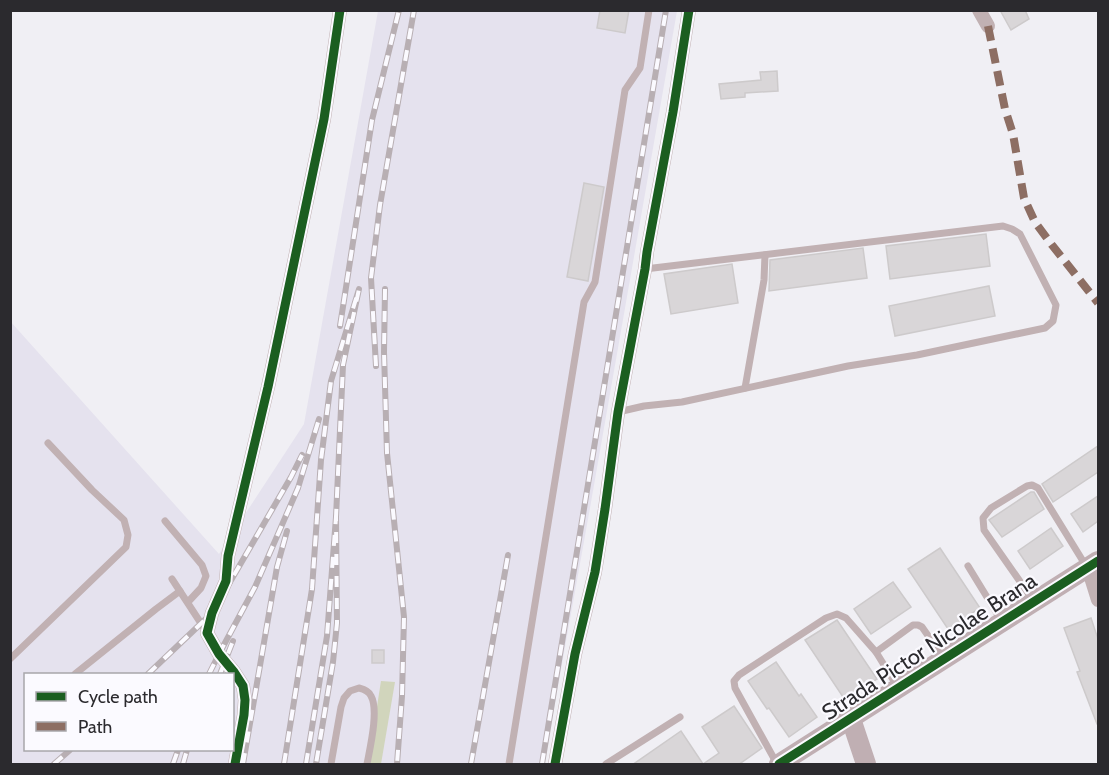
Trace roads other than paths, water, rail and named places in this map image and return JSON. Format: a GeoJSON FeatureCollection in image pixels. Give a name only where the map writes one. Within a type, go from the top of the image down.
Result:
{"type":"FeatureCollection","features":[{"type":"Feature","properties":{"kind":"street"},"geometry":{"type":"LineString","coordinates":[[235,765],[246,700],[243,686],[212,644],[207,633],[212,613],[226,581],[228,556],[268,387],[324,119],[340,10]]}},
{"type":"Feature","properties":{"kind":"street"},"geometry":{"type":"LineString","coordinates":[[555,765],[575,654],[595,572],[618,412],[673,112],[689,10]]}},
{"type":"Feature","properties":{"kind":"street"},"geometry":{"type":"LineString","coordinates":[[979,10],[988,26]]}},
{"type":"Feature","properties":{"kind":"street"},"geometry":{"type":"LineString","coordinates":[[1093,564],[1098,600]]}},
{"type":"Feature","properties":{"kind":"street","name":"Strada Pictor Nicolae Brana"},"geometry":{"type":"LineString","coordinates":[[778,765],[1093,564]]}},
{"type":"Feature","properties":{"kind":"street"},"geometry":{"type":"LineString","coordinates":[[851,719],[866,765]]}},
{"type":"Feature","properties":{"kind":"lane"},"geometry":{"type":"LineString","coordinates":[[508,765],[584,302],[595,282],[625,90],[640,68],[649,10]]}},
{"type":"Feature","properties":{"kind":"lane"},"geometry":{"type":"LineString","coordinates":[[618,412],[644,406],[682,402],[848,366],[917,355],[1045,328],[1053,321],[1056,305],[1020,234],[1003,226],[645,269]]}},
{"type":"Feature","properties":{"kind":"lane"},"geometry":{"type":"LineString","coordinates":[[745,388],[764,279],[765,255]]}},
{"type":"Feature","properties":{"kind":"lane"},"geometry":{"type":"LineString","coordinates":[[10,659],[126,547],[128,535],[124,520],[92,490],[48,442]]}},
{"type":"Feature","properties":{"kind":"lane"},"geometry":{"type":"LineString","coordinates":[[1035,602],[984,530],[983,518],[991,508],[1027,486],[1032,485],[1038,488],[1093,564]]}},
{"type":"Feature","properties":{"kind":"lane"},"geometry":{"type":"LineString","coordinates":[[165,521],[202,565],[206,576],[201,588],[188,602]]}},
{"type":"Feature","properties":{"kind":"lane"},"geometry":{"type":"LineString","coordinates":[[968,566],[1002,623]]}},
{"type":"Feature","properties":{"kind":"lane"},"geometry":{"type":"LineString","coordinates":[[172,579],[207,633]]}},
{"type":"Feature","properties":{"kind":"lane"},"geometry":{"type":"LineString","coordinates":[[77,673],[180,591]]}},
{"type":"Feature","properties":{"kind":"lane"},"geometry":{"type":"LineString","coordinates":[[778,765],[735,688],[734,681],[739,675],[826,618],[837,614],[846,618],[876,652],[899,688]]}},
{"type":"Feature","properties":{"kind":"lane"},"geometry":{"type":"LineString","coordinates":[[876,652],[913,625],[918,625],[922,627],[945,659]]}},
{"type":"Feature","properties":{"kind":"lane"},"geometry":{"type":"LineString","coordinates":[[331,765],[344,698],[350,691],[359,688],[372,696],[374,707],[367,765]]}},
{"type":"Feature","properties":{"kind":"lane"},"geometry":{"type":"LineString","coordinates":[[606,765],[680,717]]}},
{"type":"Feature","properties":{"kind":"railway"},"geometry":{"type":"LineString","coordinates":[[340,326],[372,120],[399,10]]}},
{"type":"Feature","properties":{"kind":"railway"},"geometry":{"type":"LineString","coordinates":[[376,366],[371,278],[380,205],[414,10]]}},
{"type":"Feature","properties":{"kind":"railway"},"geometry":{"type":"LineString","coordinates":[[542,764],[666,10]]}},
{"type":"Feature","properties":{"kind":"railway"},"geometry":{"type":"LineString","coordinates":[[284,764],[312,589],[321,460],[331,381],[359,289],[343,365],[336,517]]}},
{"type":"Feature","properties":{"kind":"railway"},"geometry":{"type":"LineString","coordinates":[[385,289],[387,453],[404,617],[397,764]]}},
{"type":"Feature","properties":{"kind":"railway"},"geometry":{"type":"LineString","coordinates":[[210,673],[255,587],[298,488],[319,419]]}},
{"type":"Feature","properties":{"kind":"railway"},"geometry":{"type":"LineString","coordinates":[[149,673],[212,613],[302,455]]}},
{"type":"Feature","properties":{"kind":"railway"},"geometry":{"type":"LineString","coordinates":[[306,764],[327,636],[336,517],[337,623],[316,764]]}},
{"type":"Feature","properties":{"kind":"railway"},"geometry":{"type":"LineString","coordinates":[[243,764],[277,567],[287,531]]}},
{"type":"Feature","properties":{"kind":"railway"},"geometry":{"type":"LineString","coordinates":[[471,764],[508,555]]}},
{"type":"Feature","properties":{"kind":"railway"},"geometry":{"type":"LineString","coordinates":[[220,673],[233,641]]}},
{"type":"Feature","properties":{"kind":"railway"},"geometry":{"type":"LineString","coordinates":[[54,764],[69,751]]}},
{"type":"Feature","properties":{"kind":"railway"},"geometry":{"type":"LineString","coordinates":[[173,764],[178,751]]}},
{"type":"Feature","properties":{"kind":"railway"},"geometry":{"type":"LineString","coordinates":[[183,764],[187,751]]}}]}
